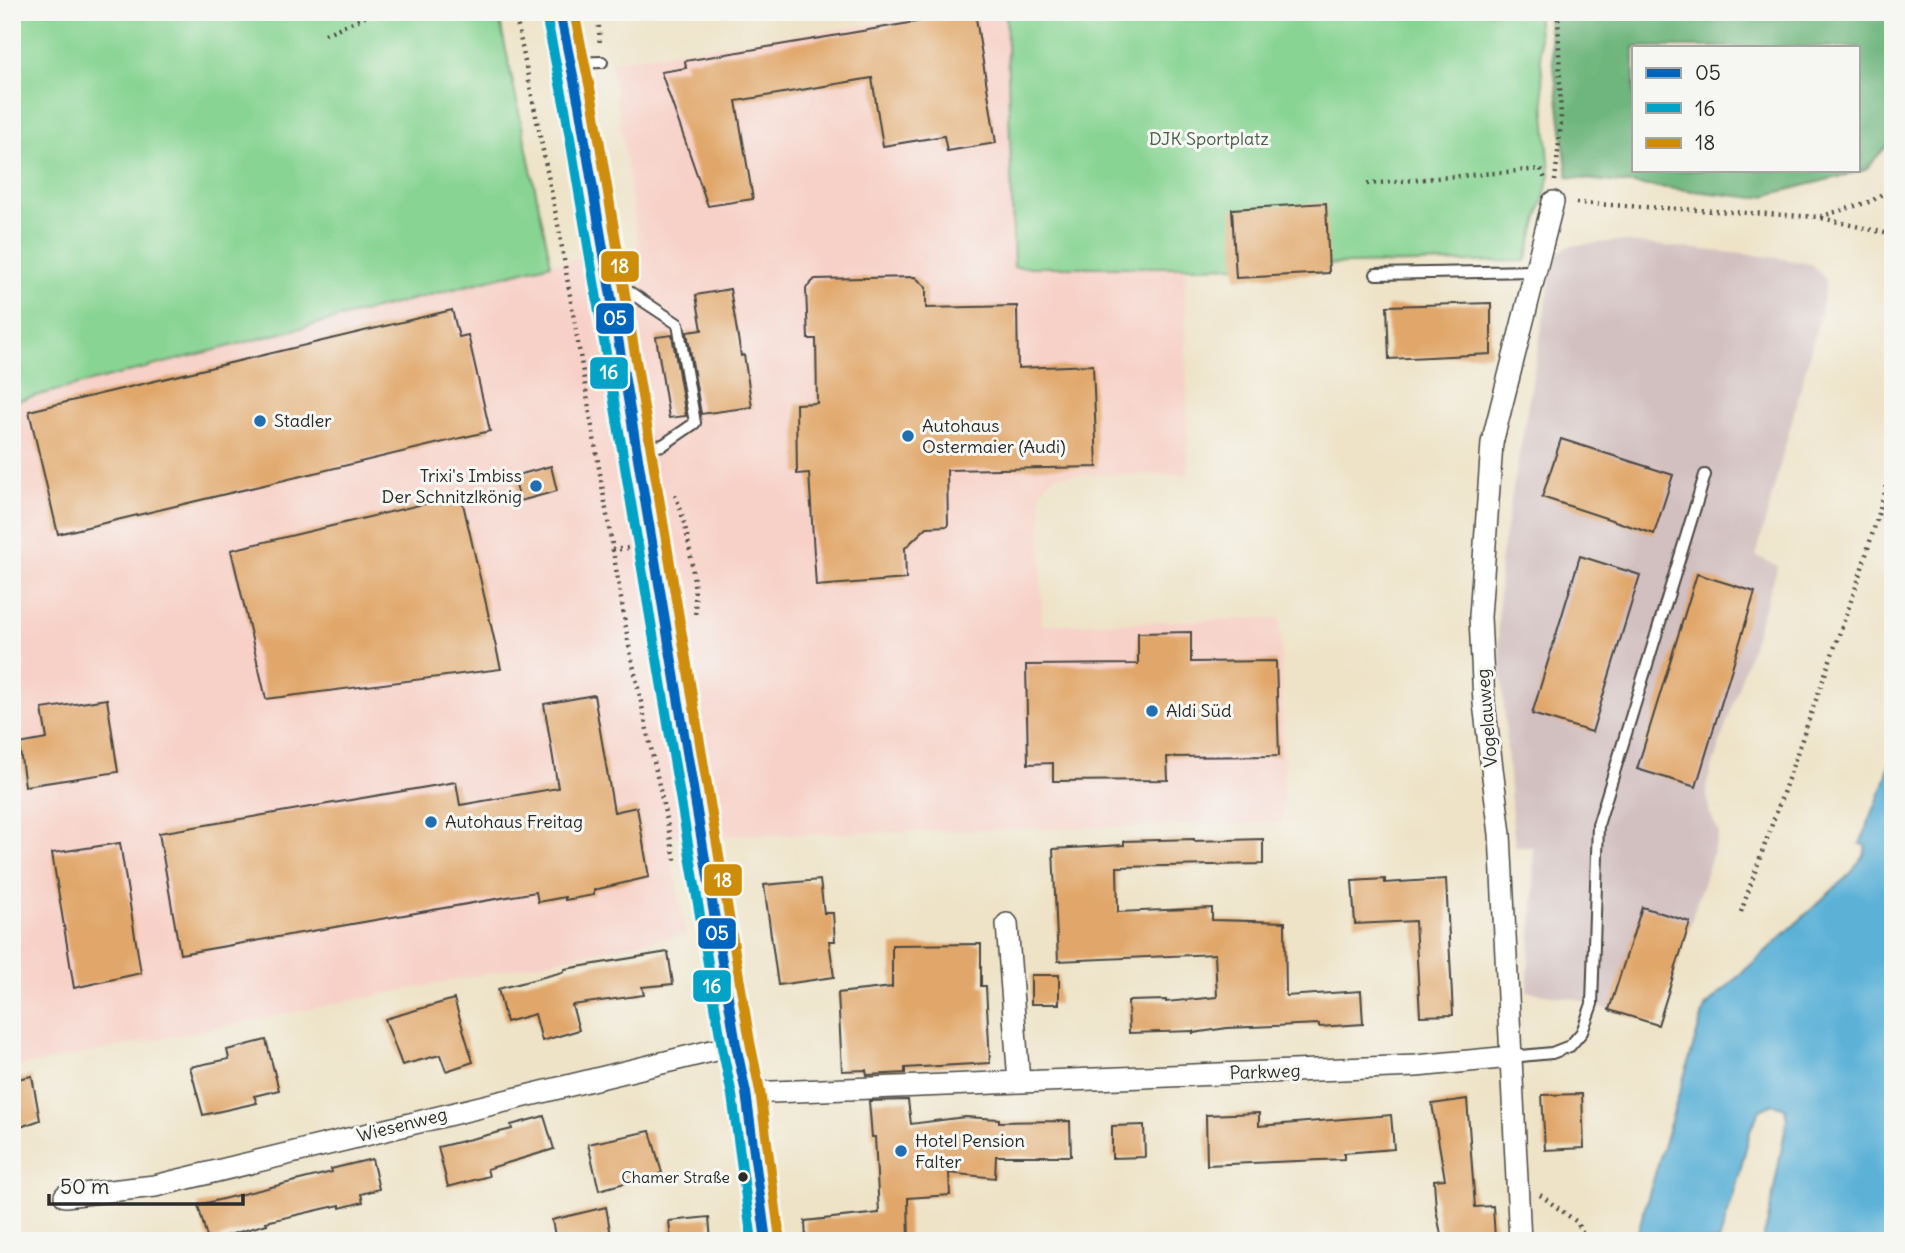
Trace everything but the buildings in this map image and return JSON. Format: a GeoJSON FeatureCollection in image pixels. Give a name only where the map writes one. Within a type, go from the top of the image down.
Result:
{"type":"FeatureCollection","features":[{"type":"Feature","properties":{"kind":"main road"},"geometry":{"type":"LineString","coordinates":[[561,12],[746,1093],[766,1241]]}},
{"type":"Feature","properties":{"kind":"street","name":"Vogelauweg"},"geometry":{"type":"LineString","coordinates":[[1520,1241],[1500,834],[1484,703],[1480,617],[1492,443],[1553,202]]}},
{"type":"Feature","properties":{"kind":"street"},"geometry":{"type":"LineString","coordinates":[[1007,924],[1019,1082]]}},
{"type":"Feature","properties":{"kind":"street","name":"Wiesenweg"},"geometry":{"type":"LineString","coordinates":[[65,1196],[155,1186],[736,1045]]}},
{"type":"Feature","properties":{"kind":"street","name":"Parkweg"},"geometry":{"type":"LineString","coordinates":[[746,1093],[1416,1066],[1511,1057]]}},
{"type":"Feature","properties":{"kind":"lane"},"geometry":{"type":"LineString","coordinates":[[571,63],[602,62]]}},
{"type":"Feature","properties":{"kind":"lane"},"geometry":{"type":"LineString","coordinates":[[1376,274],[1535,271]]}},
{"type":"Feature","properties":{"kind":"lane"},"geometry":{"type":"LineString","coordinates":[[609,284],[631,293],[678,324],[687,373],[695,423],[663,445],[636,449]]}},
{"type":"Feature","properties":{"kind":"lane"},"geometry":{"type":"LineString","coordinates":[[1511,1057],[1552,1053],[1570,1046],[1582,1032],[1592,1004],[1598,825],[1704,475]]}},
{"type":"Feature","properties":{"kind":"path"},"geometry":{"type":"LineString","coordinates":[[325,34],[376,12]]}},
{"type":"Feature","properties":{"kind":"path"},"geometry":{"type":"LineString","coordinates":[[515,12],[559,230],[629,646],[676,865]]}},
{"type":"Feature","properties":{"kind":"path"},"geometry":{"type":"LineString","coordinates":[[1553,202],[1561,123],[1558,12]]}},
{"type":"Feature","properties":{"kind":"path"},"geometry":{"type":"LineString","coordinates":[[1367,184],[1541,169],[1553,202]]}},
{"type":"Feature","properties":{"kind":"path"},"geometry":{"type":"LineString","coordinates":[[1819,217],[1872,201],[1893,186]]}},
{"type":"Feature","properties":{"kind":"path"},"geometry":{"type":"LineString","coordinates":[[1553,202],[1819,217],[1893,235]]}},
{"type":"Feature","properties":{"kind":"path"},"geometry":{"type":"LineString","coordinates":[[1741,912],[1858,581],[1893,466]]}},
{"type":"Feature","properties":{"kind":"path"},"geometry":{"type":"LineString","coordinates":[[1517,1185],[1538,1193],[1577,1222],[1586,1241]]}},
{"type":"Feature","properties":{"kind":"shaded area"},"geometry":{"type":"Polygon","coordinates":[[[957,12],[1006,12],[1014,267],[1185,267],[1188,474],[1054,475],[1041,491],[1042,625],[1280,618],[1284,761],[1282,823],[667,837],[686,934],[12,1068],[12,402],[551,264],[639,248],[611,61],[957,12]]]}},
{"type":"Feature","properties":{"kind":"shaded area"},"geometry":{"type":"Polygon","coordinates":[[[1617,241],[1772,257],[1811,264],[1826,280],[1821,311],[1756,556],[1778,566],[1706,786],[1709,811],[1719,833],[1658,1025],[1575,999],[1527,991],[1534,892],[1533,847],[1516,847],[1513,830],[1498,626],[1500,562],[1553,264],[1558,253],[1569,246],[1617,241]]]}},
{"type":"Feature","properties":{"kind":"green space"},"geometry":{"type":"Polygon","coordinates":[[[12,12],[498,12],[551,264],[12,402],[12,12]]]}},
{"type":"Feature","properties":{"kind":"green space","name":"DJK Sportplatz"},"geometry":{"type":"Polygon","coordinates":[[[1006,12],[1537,12],[1550,175],[1526,261],[1014,267],[1006,12]]]}},
{"type":"Feature","properties":{"kind":"green space"},"geometry":{"type":"Polygon","coordinates":[[[1547,12],[1893,12],[1893,139],[1865,170],[1860,171],[1860,46],[1632,46],[1632,172],[1857,172],[1756,198],[1568,177],[1547,12]]]}},
{"type":"Feature","properties":{"kind":"water"},"geometry":{"type":"Polygon","coordinates":[[[1893,753],[1893,1241],[1762,1241],[1787,1120],[1785,1108],[1773,1104],[1760,1110],[1751,1128],[1719,1241],[1635,1241],[1705,1007],[1851,873],[1864,855],[1866,846],[1860,844],[1884,784],[1893,753]]]}},
{"type":"Feature","properties":{"kind":"transit line","name":"05"},"geometry":{"type":"LineString","coordinates":[[560,12],[579,105],[746,1093],[766,1241]]}},
{"type":"Feature","properties":{"kind":"transit line","name":"18"},"geometry":{"type":"LineString","coordinates":[[574,12],[593,103],[760,1091],[780,1239]]}},
{"type":"Feature","properties":{"kind":"transit line","name":"16"},"geometry":{"type":"LineString","coordinates":[[546,15],[565,108],[732,1095],[752,1241]]}},
{"type":"Feature","properties":{"kind":"place","name":"Stadler"},"geometry":{"type":"Point","coordinates":[260,421]}},
{"type":"Feature","properties":{"kind":"place","name":"Autohaus Ostermaier (Audi)"},"geometry":{"type":"Point","coordinates":[908,436]}},
{"type":"Feature","properties":{"kind":"place","name":"Trixi's Imbiss Der Schnitzlkönig"},"geometry":{"type":"Point","coordinates":[536,486]}},
{"type":"Feature","properties":{"kind":"place","name":"Aldi Süd"},"geometry":{"type":"Point","coordinates":[1152,711]}},
{"type":"Feature","properties":{"kind":"place","name":"Autohaus Freitag"},"geometry":{"type":"Point","coordinates":[431,822]}},
{"type":"Feature","properties":{"kind":"place","name":"Hotel Pension Falter"},"geometry":{"type":"Point","coordinates":[901,1151]}},
{"type":"Feature","properties":{"kind":"place","name":"Chamer Straße"},"geometry":{"type":"Point","coordinates":[743,1177]}}]}
